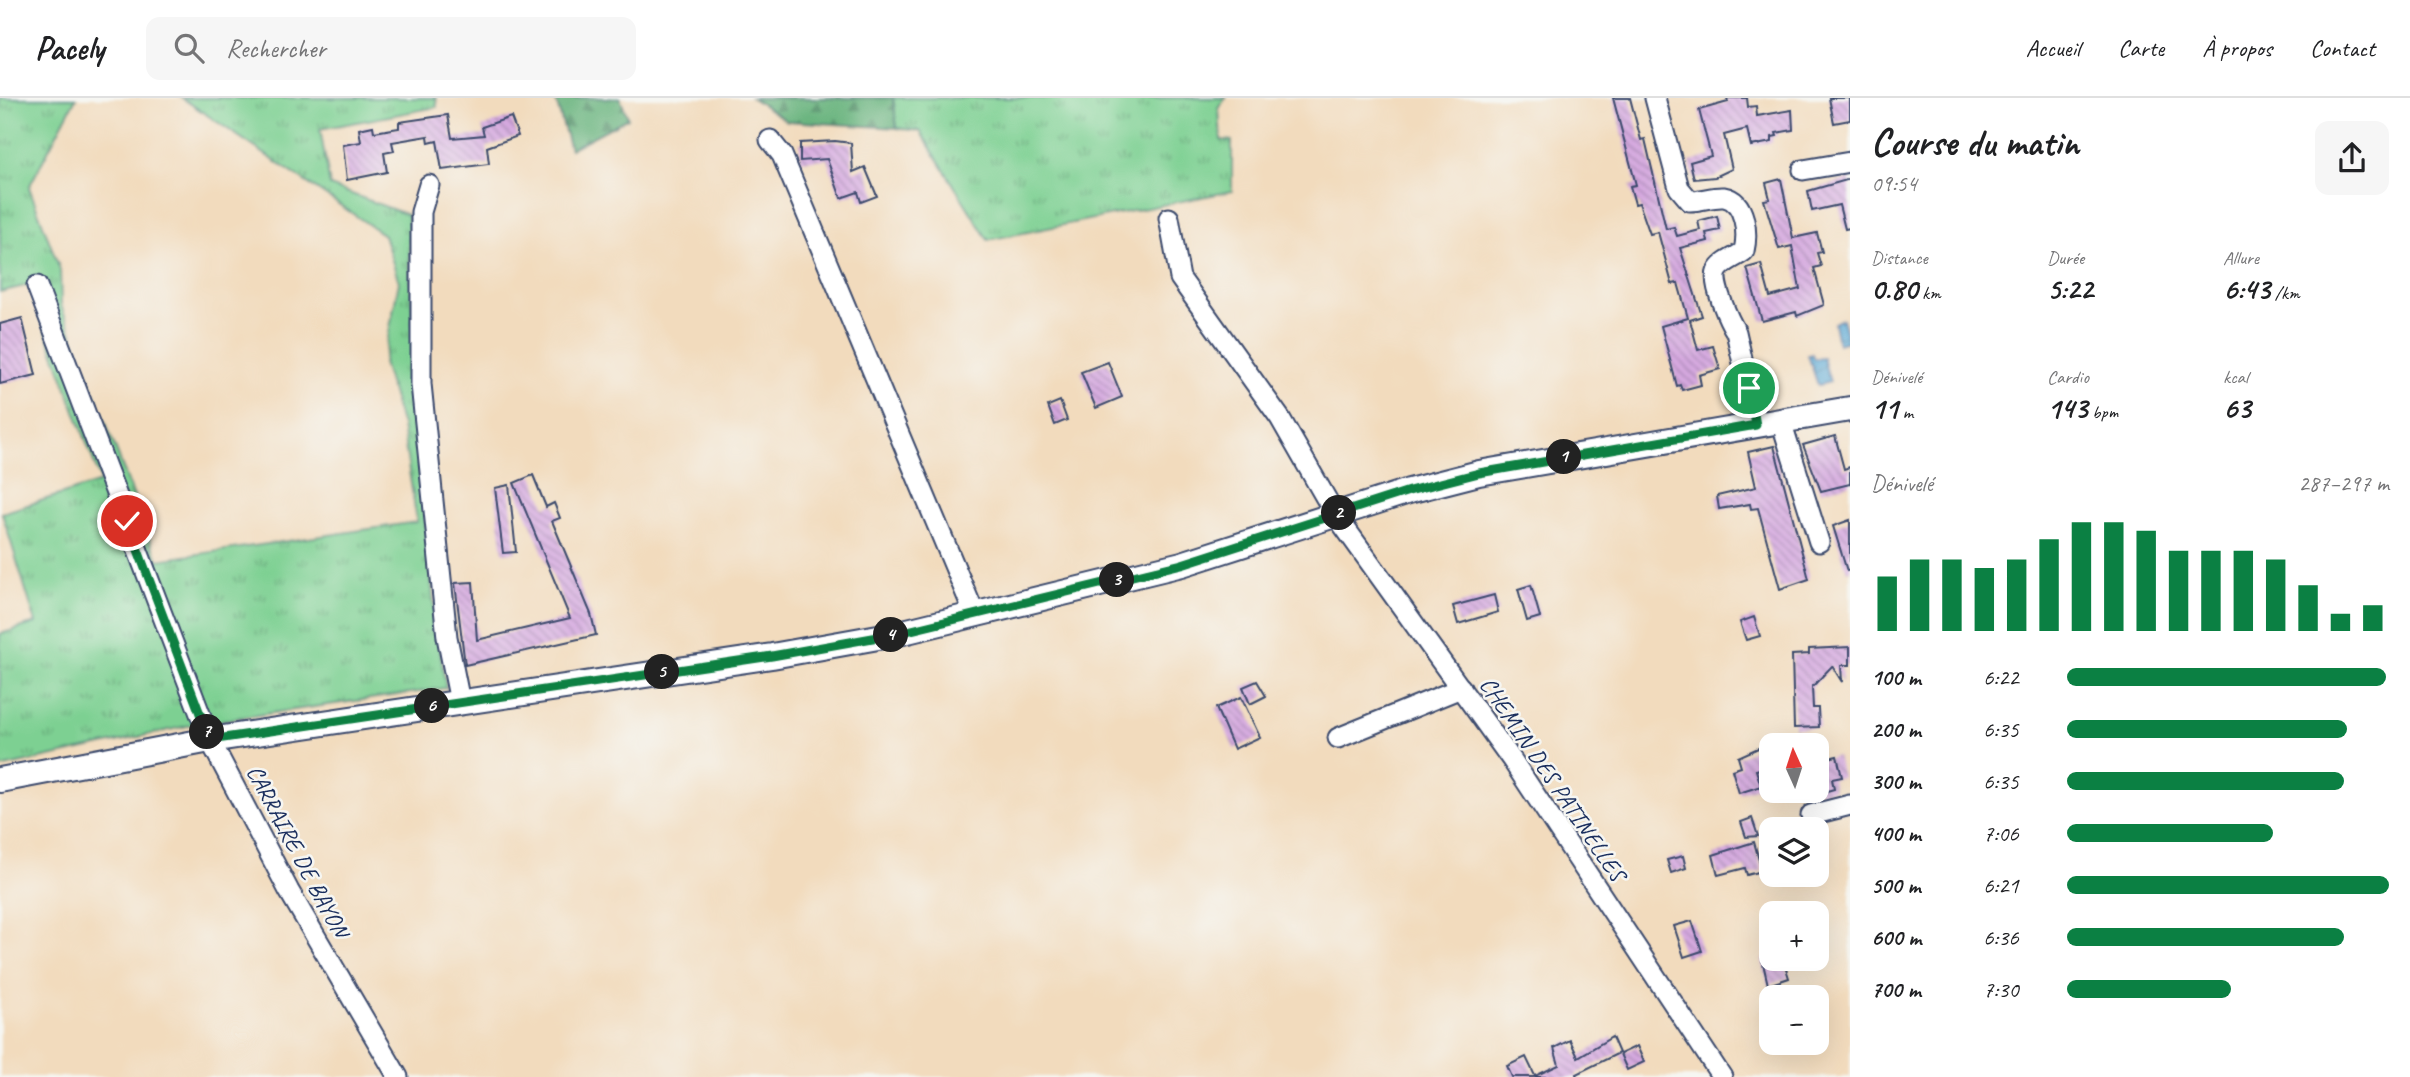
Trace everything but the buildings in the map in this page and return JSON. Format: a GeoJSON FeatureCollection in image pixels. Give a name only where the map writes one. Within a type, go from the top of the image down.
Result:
{"type":"FeatureCollection","features":[{"type":"Feature","properties":{"kind":"main road"},"geometry":{"type":"LineString","coordinates":[[0,781],[210,740],[772,656],[895,634],[1182,564],[1335,514],[1479,473],[1850,409]]}},
{"type":"Feature","properties":{"kind":"street"},"geometry":{"type":"LineString","coordinates":[[1655,98],[1684,196],[1690,201],[1723,197],[1737,203],[1742,214],[1744,251],[1723,265],[1716,280],[1728,320],[1736,332],[1756,425]]}},
{"type":"Feature","properties":{"kind":"street"},"geometry":{"type":"LineString","coordinates":[[770,140],[782,155],[975,615]]}},
{"type":"Feature","properties":{"kind":"street"},"geometry":{"type":"LineString","coordinates":[[1803,170],[1850,162]]}},
{"type":"Feature","properties":{"kind":"street"},"geometry":{"type":"LineString","coordinates":[[429,185],[421,212],[421,384],[447,638],[460,702]]}},
{"type":"Feature","properties":{"kind":"street","name":"CHEMIN DES PATINELLES"},"geometry":{"type":"LineString","coordinates":[[1169,218],[1180,278],[1280,418],[1335,514],[1461,688],[1722,1077]]}},
{"type":"Feature","properties":{"kind":"street","name":"CARRAIRE DE BAYON"},"geometry":{"type":"LineString","coordinates":[[37,286],[210,740],[289,891],[397,1077]]}},
{"type":"Feature","properties":{"kind":"street"},"geometry":{"type":"LineString","coordinates":[[1781,421],[1819,542]]}},
{"type":"Feature","properties":{"kind":"street"},"geometry":{"type":"LineString","coordinates":[[1338,738],[1461,688]]}},
{"type":"Feature","properties":{"kind":"street"},"geometry":{"type":"LineString","coordinates":[[1811,815],[1850,805]]}},
{"type":"Feature","properties":{"kind":"green space"},"geometry":{"type":"Polygon","coordinates":[[[0,98],[76,98],[29,187],[60,270],[61,305],[158,560],[417,522],[402,426],[383,363],[399,282],[384,235],[182,98],[436,98],[437,107],[320,129],[330,186],[408,215],[424,511],[446,688],[196,724],[0,768],[0,634],[36,623],[2,513],[101,482],[29,285],[0,292],[0,98]]]}},
{"type":"Feature","properties":{"kind":"green space"},"geometry":{"type":"Polygon","coordinates":[[[555,98],[620,98],[628,118],[570,149],[555,98]]]}},
{"type":"Feature","properties":{"kind":"green space"},"geometry":{"type":"Polygon","coordinates":[[[752,98],[893,98],[897,128],[787,121],[752,98]]]}},
{"type":"Feature","properties":{"kind":"green space"},"geometry":{"type":"Polygon","coordinates":[[[893,98],[1225,98],[1219,109],[1221,140],[1232,141],[1232,191],[988,240],[920,131],[897,128],[893,98]]]}},
{"type":"Feature","properties":{"kind":"water"},"geometry":{"type":"Polygon","coordinates":[[[1842,319],[1848,341],[1838,344],[1834,323],[1842,319]]]}},
{"type":"Feature","properties":{"kind":"water"},"geometry":{"type":"Polygon","coordinates":[[[1812,354],[1814,359],[1823,358],[1830,382],[1818,385],[1808,355],[1812,354]]]}},
{"type":"Feature","properties":{"kind":"route"},"geometry":{"type":"LineString","coordinates":[[127,521],[210,740],[772,656],[895,634],[1182,564],[1409,491],[1479,473],[1756,425],[1749,388]]}}]}
